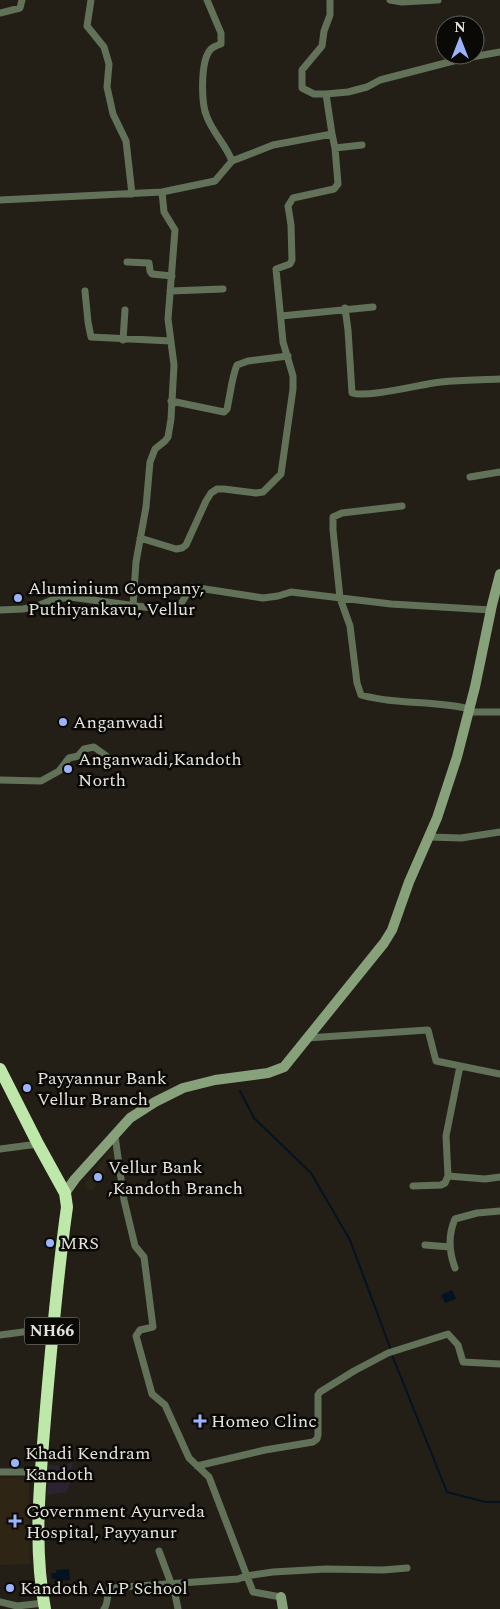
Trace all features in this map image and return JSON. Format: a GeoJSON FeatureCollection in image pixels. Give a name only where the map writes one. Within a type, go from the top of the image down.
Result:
{"type":"FeatureCollection","features":[{"type":"Feature","properties":{"kind":"highway","name":"NH66"},"geometry":{"type":"LineString","coordinates":[[2,1077],[65,1193],[67,1207],[53,1328],[38,1523],[44,1606]]}},
{"type":"Feature","properties":{"kind":"main road"},"geometry":{"type":"LineString","coordinates":[[65,1193],[75,1178],[130,1118],[155,1102],[183,1088],[215,1080],[268,1073],[284,1067],[384,943],[392,930],[409,882],[429,837],[458,756],[494,611],[500,574]]}},
{"type":"Feature","properties":{"kind":"main road"},"geometry":{"type":"LineString","coordinates":[[281,1597],[284,1609]]}},
{"type":"Feature","properties":{"kind":"street"},"geometry":{"type":"LineString","coordinates":[[0,13],[20,8],[22,0]]}},
{"type":"Feature","properties":{"kind":"street"},"geometry":{"type":"LineString","coordinates":[[91,0],[86,26],[104,47],[109,64],[106,87],[113,114],[126,141],[132,194]]}},
{"type":"Feature","properties":{"kind":"street"},"geometry":{"type":"LineString","coordinates":[[207,0],[221,33],[221,44],[211,49],[204,62],[202,82],[206,116],[232,161]]}},
{"type":"Feature","properties":{"kind":"street"},"geometry":{"type":"LineString","coordinates":[[330,0],[330,15],[324,31],[322,46],[302,70],[302,88],[314,94],[348,92],[367,87],[380,80],[460,59],[500,52]]}},
{"type":"Feature","properties":{"kind":"street"},"geometry":{"type":"LineString","coordinates":[[390,0],[402,2],[438,0]]}},
{"type":"Feature","properties":{"kind":"street"},"geometry":{"type":"LineString","coordinates":[[140,538],[182,548],[186,545],[199,514],[211,493],[217,489],[263,492],[281,474],[293,389],[293,376],[283,342],[276,269],[290,264],[292,260],[292,225],[288,206],[293,198],[334,189],[338,184],[335,148],[326,94]]}},
{"type":"Feature","properties":{"kind":"street"},"geometry":{"type":"LineString","coordinates":[[0,200],[162,192],[216,181],[232,161],[273,145],[332,134]]}},
{"type":"Feature","properties":{"kind":"street"},"geometry":{"type":"LineString","coordinates":[[335,148],[362,145]]}},
{"type":"Feature","properties":{"kind":"street"},"geometry":{"type":"LineString","coordinates":[[134,606],[136,562],[146,507],[150,462],[155,449],[165,442],[168,437],[172,401],[174,364],[168,319],[175,230],[164,212],[162,192]]}},
{"type":"Feature","properties":{"kind":"street"},"geometry":{"type":"LineString","coordinates":[[127,262],[149,263],[152,274],[172,276]]}},
{"type":"Feature","properties":{"kind":"street"},"geometry":{"type":"LineString","coordinates":[[170,291],[223,289]]}},
{"type":"Feature","properties":{"kind":"street"},"geometry":{"type":"LineString","coordinates":[[85,290],[91,337],[171,341]]}},
{"type":"Feature","properties":{"kind":"street"},"geometry":{"type":"LineString","coordinates":[[281,316],[345,308],[373,307]]}},
{"type":"Feature","properties":{"kind":"street"},"geometry":{"type":"LineString","coordinates":[[345,308],[352,393],[362,394],[441,382],[500,379]]}},
{"type":"Feature","properties":{"kind":"street"},"geometry":{"type":"LineString","coordinates":[[123,340],[125,310]]}},
{"type":"Feature","properties":{"kind":"street"},"geometry":{"type":"LineString","coordinates":[[172,401],[224,412],[227,409],[237,365],[248,361],[288,356]]}},
{"type":"Feature","properties":{"kind":"street"},"geometry":{"type":"LineString","coordinates":[[470,477],[500,472]]}},
{"type":"Feature","properties":{"kind":"street"},"geometry":{"type":"LineString","coordinates":[[402,506],[342,513],[333,517],[340,598],[350,626],[356,675],[361,695],[470,710],[500,712]]}},
{"type":"Feature","properties":{"kind":"street"},"geometry":{"type":"LineString","coordinates":[[0,610],[23,609],[52,600],[70,597],[174,611],[192,587],[263,598],[291,592],[403,605],[494,611]]}},
{"type":"Feature","properties":{"kind":"street"},"geometry":{"type":"LineString","coordinates":[[0,780],[41,781],[59,771],[69,758],[78,756],[84,749],[94,747],[112,760],[127,761]]}},
{"type":"Feature","properties":{"kind":"street"},"geometry":{"type":"LineString","coordinates":[[429,837],[461,838],[500,832]]}},
{"type":"Feature","properties":{"kind":"street"},"geometry":{"type":"LineString","coordinates":[[307,1038],[428,1030],[436,1061],[500,1074]]}},
{"type":"Feature","properties":{"kind":"street"},"geometry":{"type":"LineString","coordinates":[[413,1186],[441,1185],[445,1183],[448,1176],[446,1136],[460,1066]]}},
{"type":"Feature","properties":{"kind":"street"},"geometry":{"type":"LineString","coordinates":[[115,1136],[124,1200],[135,1246],[144,1258],[153,1327],[140,1330],[136,1336],[152,1394],[165,1405],[189,1458],[210,1477],[253,1592],[281,1597]]}},
{"type":"Feature","properties":{"kind":"street"},"geometry":{"type":"LineString","coordinates":[[0,1149],[38,1144]]}},
{"type":"Feature","properties":{"kind":"street"},"geometry":{"type":"LineString","coordinates":[[448,1176],[485,1179],[500,1177]]}},
{"type":"Feature","properties":{"kind":"street"},"geometry":{"type":"LineString","coordinates":[[455,1268],[451,1258],[450,1247],[452,1228],[456,1219],[477,1213],[500,1211]]}},
{"type":"Feature","properties":{"kind":"street"},"geometry":{"type":"LineString","coordinates":[[425,1245],[450,1247]]}},
{"type":"Feature","properties":{"kind":"street"},"geometry":{"type":"LineString","coordinates":[[0,1335],[53,1328]]}},
{"type":"Feature","properties":{"kind":"street"},"geometry":{"type":"LineString","coordinates":[[197,1466],[265,1450],[313,1442],[318,1435],[318,1395],[320,1392],[354,1371],[391,1352],[448,1334],[458,1345],[463,1362],[500,1364]]}},
{"type":"Feature","properties":{"kind":"street"},"geometry":{"type":"LineString","coordinates":[[0,1472],[41,1472]]}},
{"type":"Feature","properties":{"kind":"street"},"geometry":{"type":"LineString","coordinates":[[159,1551],[178,1609]]}},
{"type":"Feature","properties":{"kind":"street"},"geometry":{"type":"LineString","coordinates":[[104,1609],[107,1605],[110,1588],[238,1579],[246,1576],[326,1569],[383,1570],[407,1568]]}},
{"type":"Feature","properties":{"kind":"street"},"geometry":{"type":"LineString","coordinates":[[0,1602],[17,1606],[44,1606]]}},
{"type":"Feature","properties":{"kind":"shaded area"},"geometry":{"type":"Polygon","coordinates":[[[115,1147],[118,1161],[112,1163],[110,1161],[104,1169],[106,1171],[98,1180],[100,1181],[92,1191],[84,1185],[110,1149],[115,1147]]]}},
{"type":"Feature","properties":{"kind":"shaded area"},"geometry":{"type":"Polygon","coordinates":[[[72,1462],[73,1475],[67,1492],[47,1495],[48,1465],[63,1466],[72,1462]]]}},
{"type":"Feature","properties":{"kind":"shaded area","name":"Government Ayurveda Hospital, Payyanur"},"geometry":{"type":"Polygon","coordinates":[[[29,1477],[30,1564],[0,1565],[0,1478],[29,1477]]]}},
{"type":"Feature","properties":{"kind":"water"},"geometry":{"type":"Polygon","coordinates":[[[452,1290],[456,1299],[445,1303],[441,1295],[452,1290]]]}},
{"type":"Feature","properties":{"kind":"water"},"geometry":{"type":"Polygon","coordinates":[[[69,1569],[70,1580],[57,1581],[57,1579],[52,1579],[51,1573],[56,1573],[56,1570],[69,1569]]]}},
{"type":"Feature","properties":{"kind":"waterway"},"geometry":{"type":"LineString","coordinates":[[240,1091],[254,1118],[311,1173],[350,1240],[391,1350]]}},
{"type":"Feature","properties":{"kind":"waterway"},"geometry":{"type":"LineString","coordinates":[[392,1355],[447,1492],[485,1502],[500,1502]]}},
{"type":"Feature","properties":{"kind":"place","name":"Aluminium Company, Puthiyankavu, Vellur"},"geometry":{"type":"Point","coordinates":[18,598]}},
{"type":"Feature","properties":{"kind":"place","name":"Anganwadi"},"geometry":{"type":"Point","coordinates":[63,722]}},
{"type":"Feature","properties":{"kind":"place","name":"Anganwadi,Kandoth North"},"geometry":{"type":"Point","coordinates":[68,769]}},
{"type":"Feature","properties":{"kind":"place","name":"Payyannur Bank Vellur Branch"},"geometry":{"type":"Point","coordinates":[27,1088]}},
{"type":"Feature","properties":{"kind":"place","name":"Vellur Bank ,Kandoth Branch"},"geometry":{"type":"Point","coordinates":[98,1177]}},
{"type":"Feature","properties":{"kind":"place","name":"MRS"},"geometry":{"type":"Point","coordinates":[50,1243]}},
{"type":"Feature","properties":{"kind":"place","name":"Homeo Clinc"},"geometry":{"type":"Point","coordinates":[200,1421]}},
{"type":"Feature","properties":{"kind":"place","name":"Khadi Kendram Kandoth"},"geometry":{"type":"Point","coordinates":[15,1463]}},
{"type":"Feature","properties":{"kind":"place","name":"Government Ayurveda Hospital, Payyanur"},"geometry":{"type":"Point","coordinates":[15,1521]}},
{"type":"Feature","properties":{"kind":"place","name":"Kandoth ALP School"},"geometry":{"type":"Point","coordinates":[10,1588]}}]}
